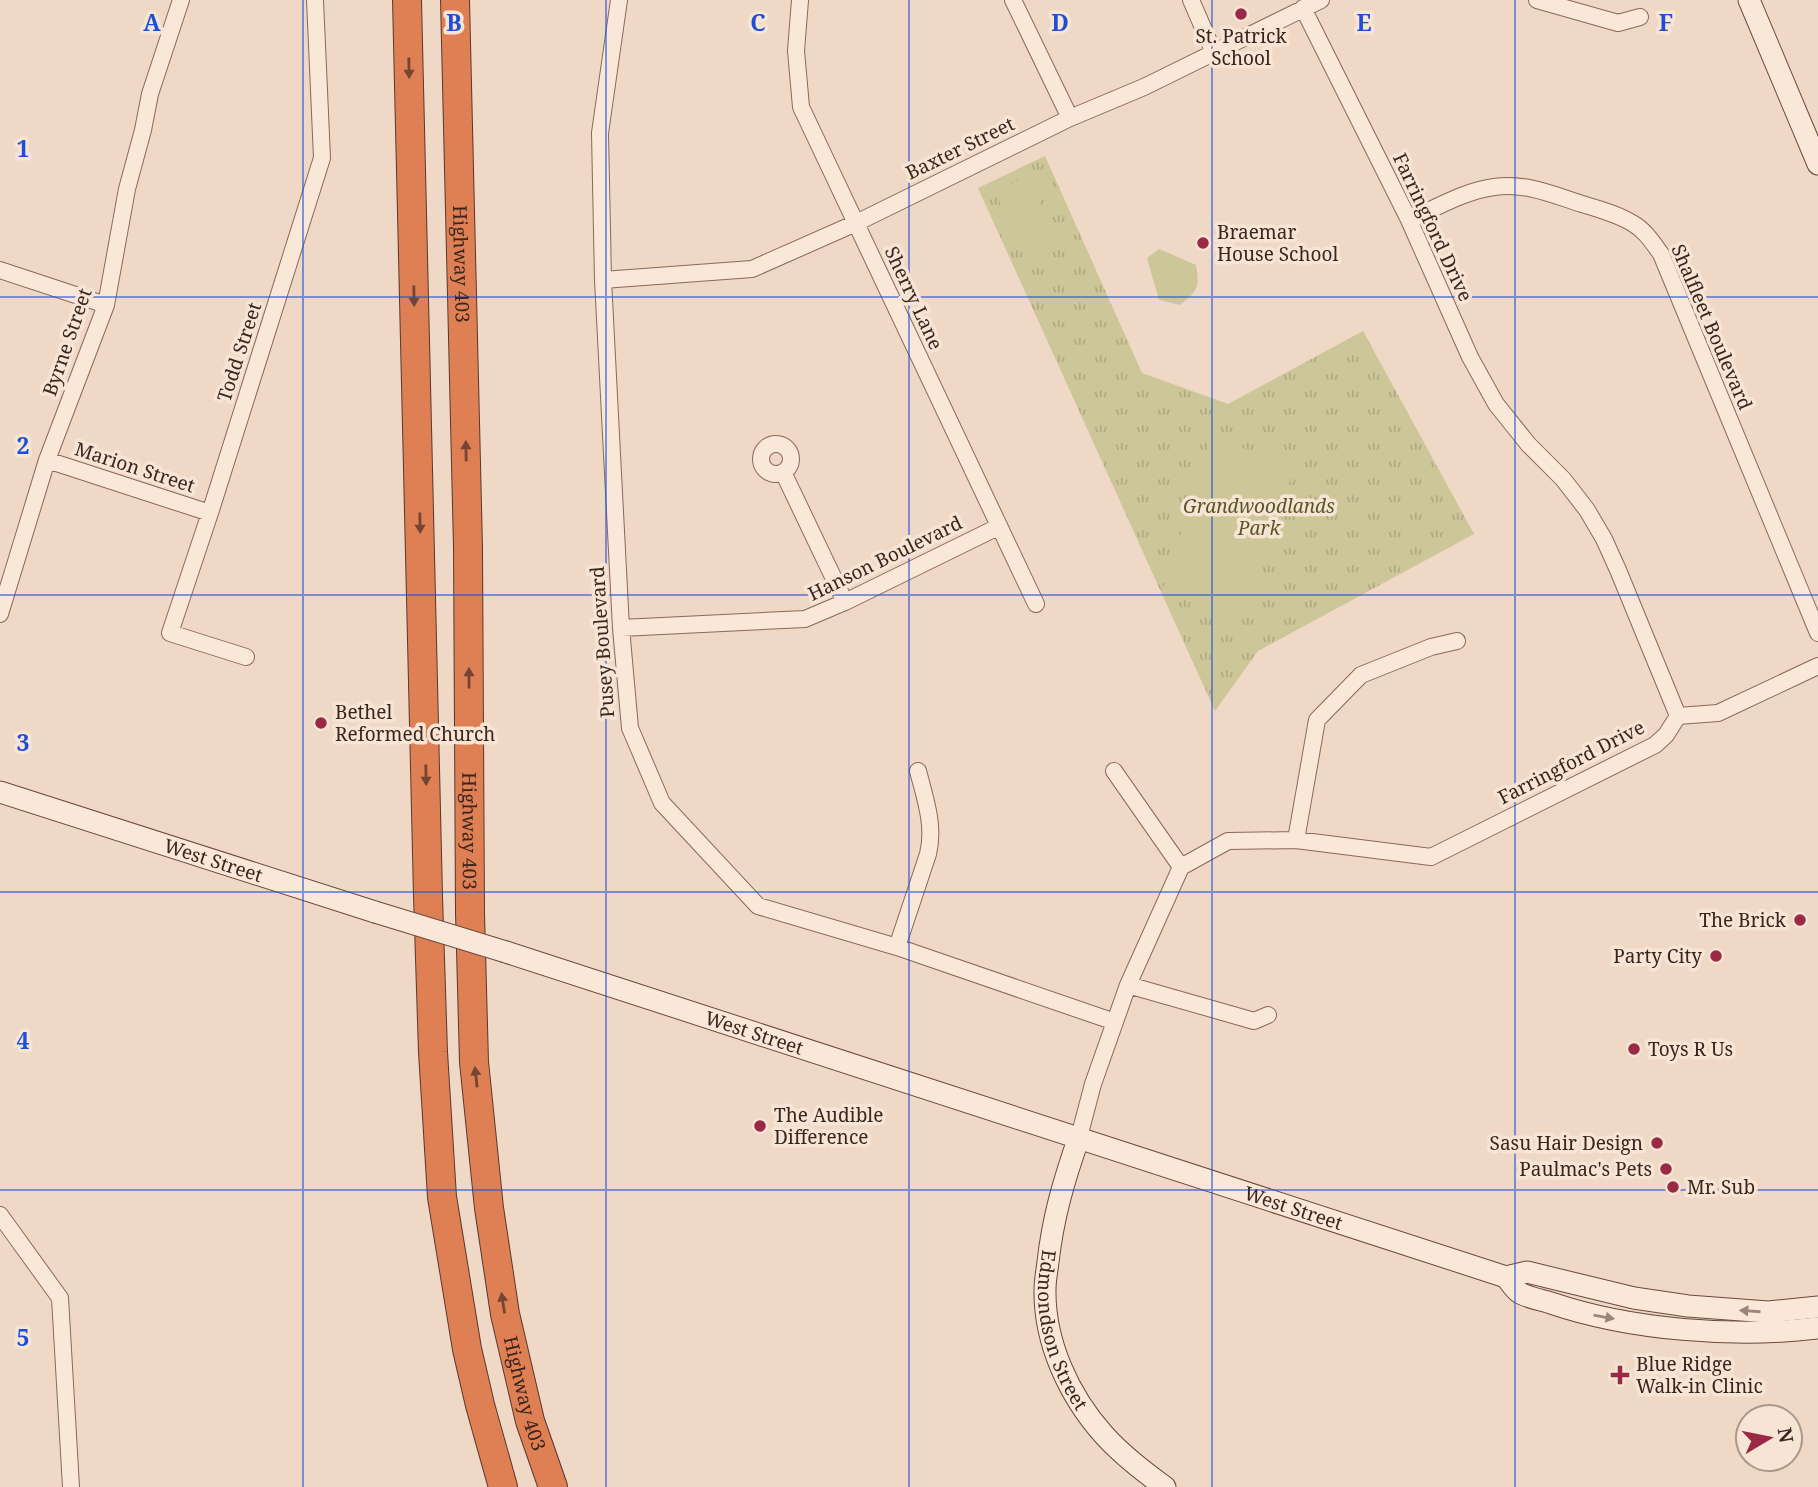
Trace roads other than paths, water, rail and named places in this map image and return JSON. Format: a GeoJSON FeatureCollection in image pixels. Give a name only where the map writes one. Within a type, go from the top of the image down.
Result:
{"type":"FeatureCollection","features":[{"type":"Feature","properties":{"kind":"highway"},"geometry":{"type":"LineString","coordinates":[[408,0],[429,922],[433,1052],[442,1197],[467,1349],[503,1487]]}},
{"type":"Feature","properties":{"kind":"highway","name":"Highway 403"},"geometry":{"type":"LineString","coordinates":[[455,0],[468,548],[470,913],[474,1062],[489,1208],[505,1314],[530,1421],[553,1487]]}},
{"type":"Feature","properties":{"kind":"main road"},"geometry":{"type":"LineString","coordinates":[[1749,0],[1818,164]]}},
{"type":"Feature","properties":{"kind":"main road","name":"West Street"},"geometry":{"type":"LineString","coordinates":[[0,792],[506,952],[1506,1277],[1527,1272],[1634,1298],[1688,1306],[1768,1312],[1818,1307]]}},
{"type":"Feature","properties":{"kind":"main road","name":"Edmondson Street"},"geometry":{"type":"LineString","coordinates":[[1079,1137],[1062,1184],[1052,1228],[1045,1289],[1048,1324],[1057,1358],[1083,1409],[1113,1444],[1139,1468],[1166,1487]]}},
{"type":"Feature","properties":{"kind":"main road","name":"West Street"},"geometry":{"type":"LineString","coordinates":[[1506,1277],[1519,1293],[1578,1312],[1663,1328],[1734,1332],[1818,1328]]}},
{"type":"Feature","properties":{"kind":"street","name":"Byrne Street"},"geometry":{"type":"LineString","coordinates":[[0,614],[47,460],[106,304],[127,189],[144,130],[150,94],[181,0]]}},
{"type":"Feature","properties":{"kind":"street","name":"Todd Street"},"geometry":{"type":"LineString","coordinates":[[246,657],[170,633],[322,158],[315,0]]}},
{"type":"Feature","properties":{"kind":"street","name":"Pusey Boulevard"},"geometry":{"type":"LineString","coordinates":[[618,0],[600,132],[604,280],[621,628],[630,728],[662,803],[758,906],[897,947],[1115,1022]]}},
{"type":"Feature","properties":{"kind":"street","name":"Sherry Lane"},"geometry":{"type":"LineString","coordinates":[[800,0],[796,51],[801,107],[1036,604]]}},
{"type":"Feature","properties":{"kind":"street"},"geometry":{"type":"LineString","coordinates":[[1013,0],[1070,118]]}},
{"type":"Feature","properties":{"kind":"street"},"geometry":{"type":"LineString","coordinates":[[1191,0],[1214,53]]}},
{"type":"Feature","properties":{"kind":"street","name":"Baxter Street"},"geometry":{"type":"LineString","coordinates":[[604,280],[752,269],[856,223],[1070,118],[1144,87],[1321,0]]}},
{"type":"Feature","properties":{"kind":"street"},"geometry":{"type":"LineString","coordinates":[[1537,0],[1618,23],[1640,17]]}},
{"type":"Feature","properties":{"kind":"street","name":"Farringford Drive"},"geometry":{"type":"LineString","coordinates":[[1181,867],[1228,841],[1296,840],[1431,857],[1656,745],[1678,716],[1604,540],[1587,510],[1563,479],[1528,444],[1496,404],[1470,357],[1409,220],[1303,8]]}},
{"type":"Feature","properties":{"kind":"street","name":"Shalfleet Boulevard"},"geometry":{"type":"LineString","coordinates":[[1409,220],[1472,192],[1495,187],[1519,187],[1542,191],[1611,213],[1634,224],[1649,237],[1661,254],[1818,634]]}},
{"type":"Feature","properties":{"kind":"street"},"geometry":{"type":"LineString","coordinates":[[0,270],[106,304]]}},
{"type":"Feature","properties":{"kind":"street","name":"Marion Street"},"geometry":{"type":"LineString","coordinates":[[47,460],[210,513]]}},
{"type":"Feature","properties":{"kind":"street"},"geometry":{"type":"LineString","coordinates":[[783,472],[845,602]]}},
{"type":"Feature","properties":{"kind":"street","name":"Hanson Boulevard"},"geometry":{"type":"LineString","coordinates":[[621,628],[805,619],[998,527]]}},
{"type":"Feature","properties":{"kind":"street"},"geometry":{"type":"LineString","coordinates":[[1296,840],[1317,720],[1361,675],[1431,647],[1457,641]]}},
{"type":"Feature","properties":{"kind":"street"},"geometry":{"type":"LineString","coordinates":[[1678,716],[1718,713],[1818,666]]}},
{"type":"Feature","properties":{"kind":"street"},"geometry":{"type":"LineString","coordinates":[[897,947],[931,841],[928,812],[918,771]]}},
{"type":"Feature","properties":{"kind":"street"},"geometry":{"type":"LineString","coordinates":[[1079,1137],[1093,1084],[1128,985],[1181,867],[1114,771]]}},
{"type":"Feature","properties":{"kind":"street"},"geometry":{"type":"LineString","coordinates":[[1128,985],[1254,1021],[1268,1015]]}},
{"type":"Feature","properties":{"kind":"street"},"geometry":{"type":"LineString","coordinates":[[0,1214],[60,1298],[71,1487]]}},
{"type":"Feature","properties":{"kind":"place","name":"St. Patrick School"},"geometry":{"type":"Point","coordinates":[1241,14]}},
{"type":"Feature","properties":{"kind":"place","name":"Braemar House School"},"geometry":{"type":"Point","coordinates":[1203,243]}},
{"type":"Feature","properties":{"kind":"place","name":"Bethel Reformed Church"},"geometry":{"type":"Point","coordinates":[321,723]}},
{"type":"Feature","properties":{"kind":"place","name":"The Brick"},"geometry":{"type":"Point","coordinates":[1800,920]}},
{"type":"Feature","properties":{"kind":"place","name":"Party City"},"geometry":{"type":"Point","coordinates":[1716,956]}},
{"type":"Feature","properties":{"kind":"place","name":"Toys R Us"},"geometry":{"type":"Point","coordinates":[1634,1049]}},
{"type":"Feature","properties":{"kind":"place","name":"The Audible Difference"},"geometry":{"type":"Point","coordinates":[760,1126]}},
{"type":"Feature","properties":{"kind":"place","name":"Sasu Hair Design"},"geometry":{"type":"Point","coordinates":[1657,1143]}},
{"type":"Feature","properties":{"kind":"place","name":"Paulmac's Pets"},"geometry":{"type":"Point","coordinates":[1666,1169]}},
{"type":"Feature","properties":{"kind":"place","name":"Mr. Sub"},"geometry":{"type":"Point","coordinates":[1673,1187]}},
{"type":"Feature","properties":{"kind":"place","name":"Blue Ridge Walk-in Clinic"},"geometry":{"type":"Point","coordinates":[1620,1375]}},
{"type":"Feature","properties":{"kind":"park label","name":"Grandwoodlands Park"},"geometry":{"type":"Point","coordinates":[1259,517]}}]}
